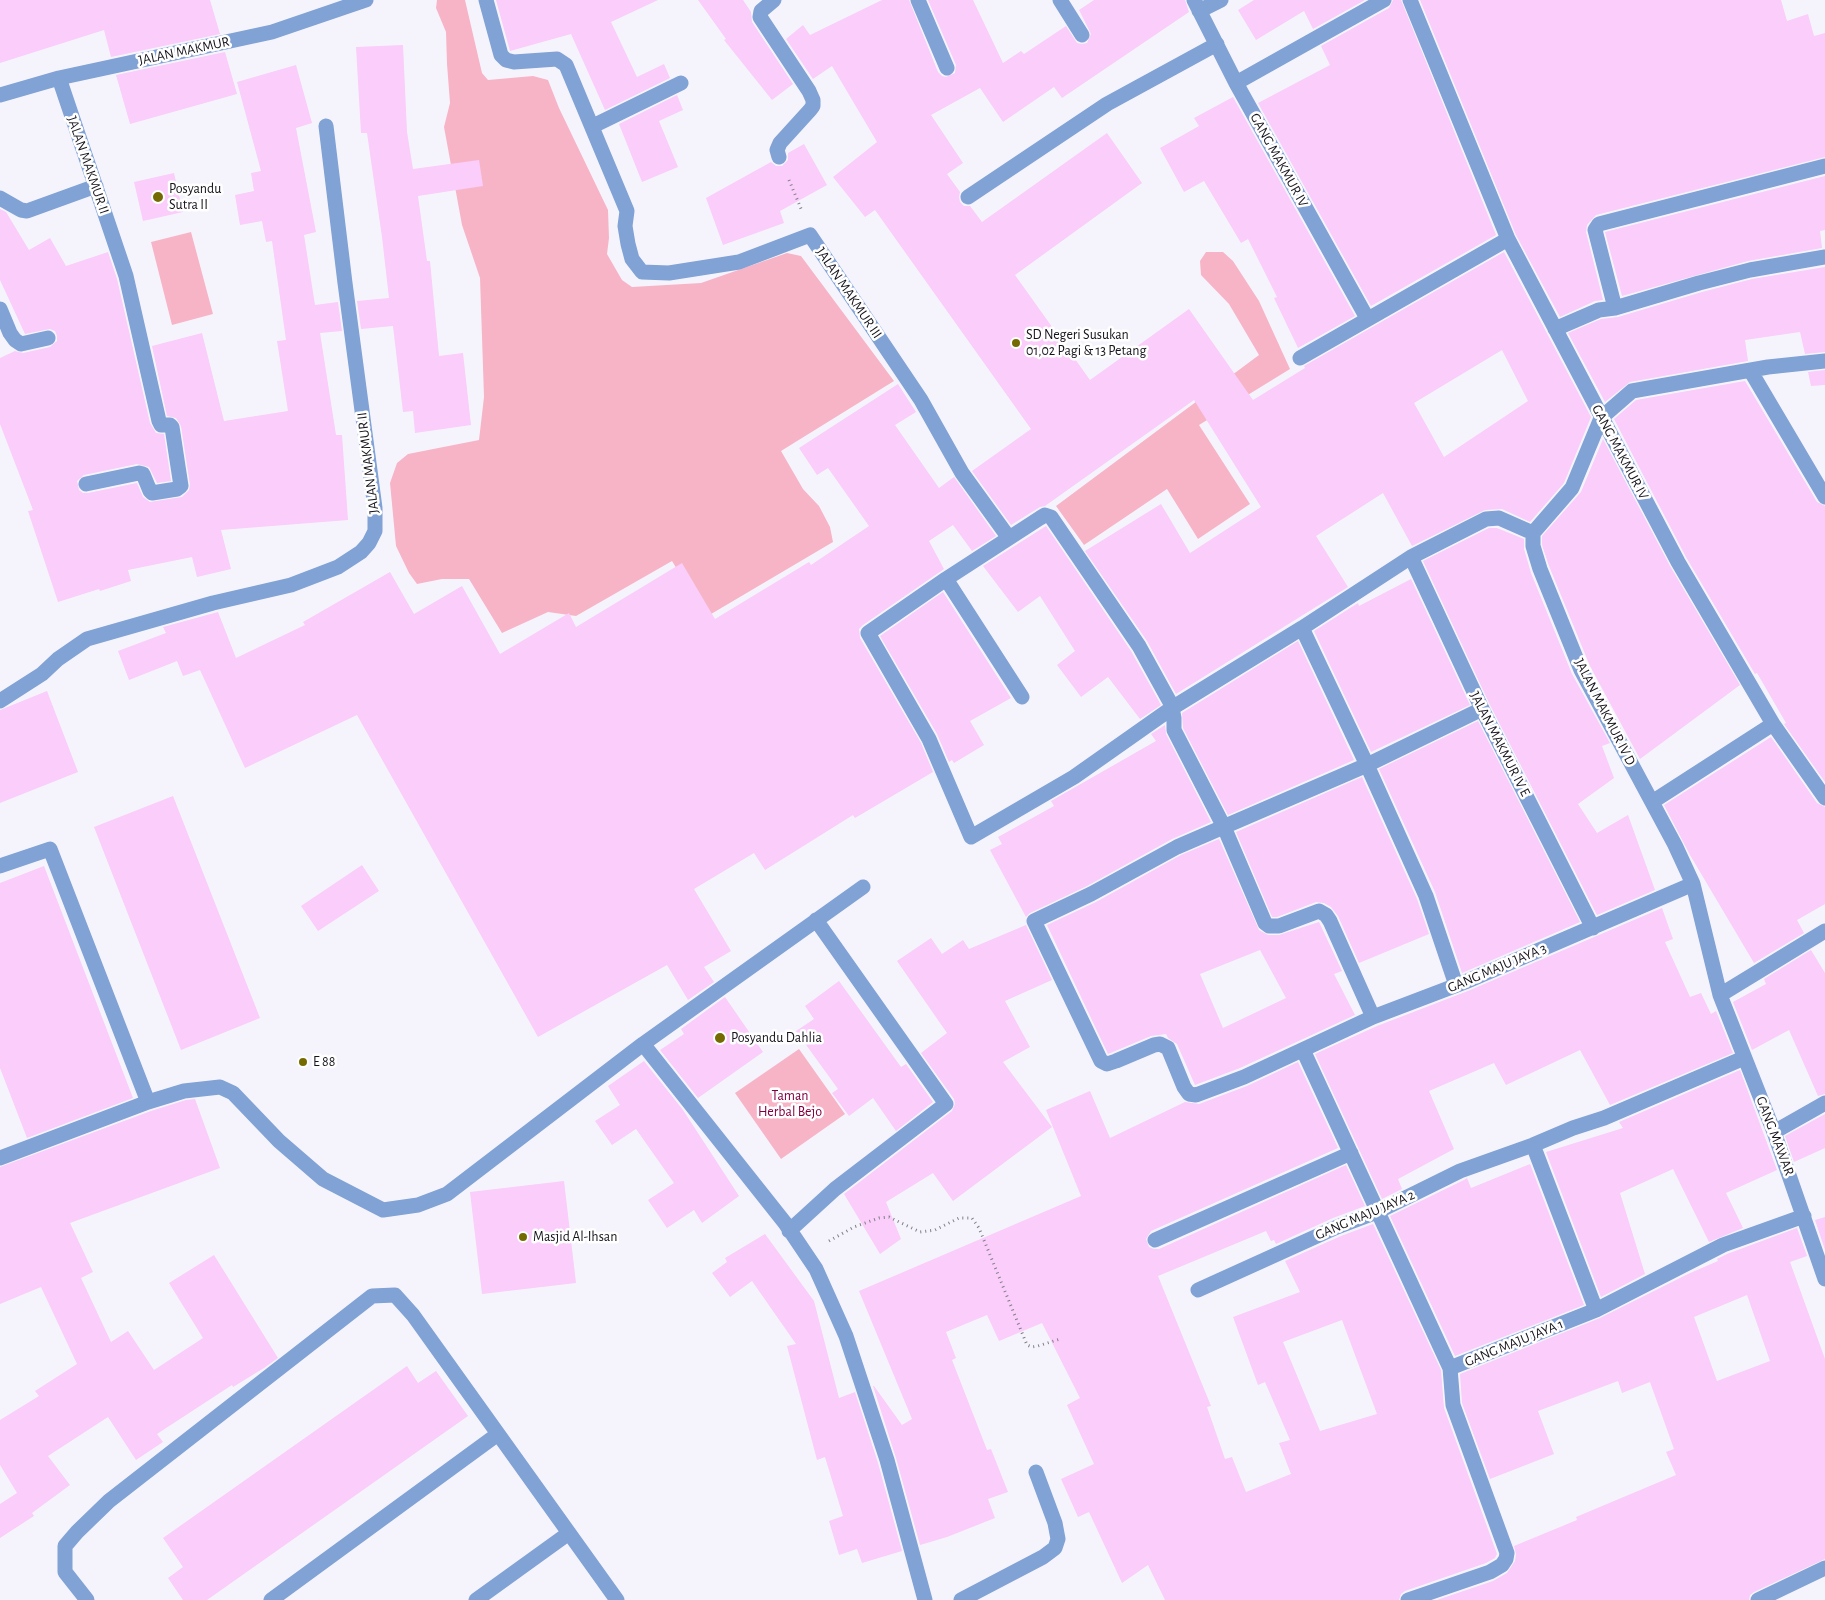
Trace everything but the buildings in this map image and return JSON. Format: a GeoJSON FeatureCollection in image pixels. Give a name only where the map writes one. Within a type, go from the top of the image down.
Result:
{"type":"FeatureCollection","features":[{"type":"Feature","properties":{"kind":"street","name":"JALAN MAKMUR"},"geometry":{"type":"LineString","coordinates":[[0,95],[59,78],[272,32],[366,0]]}},
{"type":"Feature","properties":{"kind":"street","name":"JALAN MAKMUR III"},"geometry":{"type":"LineString","coordinates":[[486,0],[501,55],[506,60],[514,62],[557,59],[566,65],[627,211],[625,226],[628,244],[632,259],[642,272],[669,273],[739,262],[810,235],[921,400],[962,473],[1009,538]]}},
{"type":"Feature","properties":{"kind":"street"},"geometry":{"type":"LineString","coordinates":[[774,0],[761,11],[760,17],[810,91],[813,100],[813,106],[780,143],[777,150],[779,157]]}},
{"type":"Feature","properties":{"kind":"street"},"geometry":{"type":"LineString","coordinates":[[918,0],[947,68]]}},
{"type":"Feature","properties":{"kind":"street"},"geometry":{"type":"LineString","coordinates":[[1060,0],[1082,35]]}},
{"type":"Feature","properties":{"kind":"street"},"geometry":{"type":"LineString","coordinates":[[1197,5],[1221,0]]}},
{"type":"Feature","properties":{"kind":"street"},"geometry":{"type":"LineString","coordinates":[[1236,83],[1384,0]]}},
{"type":"Feature","properties":{"kind":"street","name":"GANG MAKMUR IV"},"geometry":{"type":"LineString","coordinates":[[1410,0],[1508,239],[1601,418],[1678,562],[1773,724],[1825,798]]}},
{"type":"Feature","properties":{"kind":"street","name":"GANG MAKMUR IV"},"geometry":{"type":"LineString","coordinates":[[1197,5],[1236,83],[1367,318]]}},
{"type":"Feature","properties":{"kind":"street"},"geometry":{"type":"LineString","coordinates":[[968,197],[1107,104],[1218,44]]}},
{"type":"Feature","properties":{"kind":"street","name":"JALAN MAKMUR II"},"geometry":{"type":"LineString","coordinates":[[59,78],[126,276],[158,421],[161,425],[170,425],[172,427],[181,486],[177,489],[152,493],[143,474],[138,473],[86,484]]}},
{"type":"Feature","properties":{"kind":"street"},"geometry":{"type":"LineString","coordinates":[[593,126],[680,83]]}},
{"type":"Feature","properties":{"kind":"street","name":"JALAN MAKMUR II"},"geometry":{"type":"LineString","coordinates":[[0,700],[42,674],[58,659],[87,639],[213,602],[291,585],[338,567],[361,552],[369,543],[375,531],[375,508],[326,126]]}},
{"type":"Feature","properties":{"kind":"street"},"geometry":{"type":"LineString","coordinates":[[1615,308],[1595,230],[1599,224],[1825,166]]}},
{"type":"Feature","properties":{"kind":"street"},"geometry":{"type":"LineString","coordinates":[[0,198],[21,210],[27,211],[96,186]]}},
{"type":"Feature","properties":{"kind":"street"},"geometry":{"type":"LineString","coordinates":[[1300,358],[1508,239]]}},
{"type":"Feature","properties":{"kind":"street"},"geometry":{"type":"LineString","coordinates":[[1555,329],[1598,310],[1615,308],[1699,283],[1750,270],[1825,257]]}},
{"type":"Feature","properties":{"kind":"street"},"geometry":{"type":"LineString","coordinates":[[0,309],[10,334],[15,340],[22,344],[48,338]]}},
{"type":"Feature","properties":{"kind":"street"},"geometry":{"type":"LineString","coordinates":[[1373,1018],[1326,915],[1318,911],[1279,926],[1269,926],[1265,923],[1224,827],[1174,730],[1172,708],[1139,646],[1051,517],[1045,515],[946,579],[868,633],[929,739],[971,837],[1074,777],[1172,708],[1302,628],[1410,557],[1486,519],[1499,518],[1533,533],[1572,488],[1601,418],[1632,392],[1750,370],[1825,361]]}},
{"type":"Feature","properties":{"kind":"street"},"geometry":{"type":"LineString","coordinates":[[1750,370],[1825,497]]}},
{"type":"Feature","properties":{"kind":"street","name":"JALAN MAKMUR IV D"},"geometry":{"type":"LineString","coordinates":[[1533,533],[1533,546],[1540,569],[1581,670],[1652,802],[1693,884]]}},
{"type":"Feature","properties":{"kind":"street","name":"JALAN MAKMUR IV E"},"geometry":{"type":"LineString","coordinates":[[1410,557],[1482,710],[1593,928]]}},
{"type":"Feature","properties":{"kind":"street"},"geometry":{"type":"LineString","coordinates":[[946,579],[1022,697]]}},
{"type":"Feature","properties":{"kind":"street"},"geometry":{"type":"LineString","coordinates":[[1302,628],[1426,896],[1456,985]]}},
{"type":"Feature","properties":{"kind":"street"},"geometry":{"type":"LineString","coordinates":[[1224,827],[1367,765],[1482,710]]}},
{"type":"Feature","properties":{"kind":"street"},"geometry":{"type":"LineString","coordinates":[[1652,802],[1773,724]]}},
{"type":"Feature","properties":{"kind":"street","name":"GANG MAJU JAYA 3"},"geometry":{"type":"LineString","coordinates":[[1224,827],[1177,847],[1091,894],[1034,921],[1101,1061],[1107,1064],[1160,1044],[1168,1048],[1184,1087],[1189,1094],[1196,1095],[1244,1077],[1373,1018],[1593,928],[1693,884]]}},
{"type":"Feature","properties":{"kind":"street"},"geometry":{"type":"LineString","coordinates":[[0,866],[50,849],[148,1102]]}},
{"type":"Feature","properties":{"kind":"street"},"geometry":{"type":"LineString","coordinates":[[1693,884],[1720,995],[1825,931]]}},
{"type":"Feature","properties":{"kind":"street"},"geometry":{"type":"LineString","coordinates":[[0,1158],[148,1102],[184,1091],[220,1087],[233,1094],[279,1141],[323,1179],[383,1210],[418,1205],[448,1194],[643,1044],[863,887]]}},
{"type":"Feature","properties":{"kind":"street"},"geometry":{"type":"LineString","coordinates":[[789,1231],[835,1189],[946,1104],[816,920]]}},
{"type":"Feature","properties":{"kind":"street","name":"GANG MAWAR"},"geometry":{"type":"LineString","coordinates":[[1720,995],[1774,1132],[1825,1279]]}},
{"type":"Feature","properties":{"kind":"street"},"geometry":{"type":"LineString","coordinates":[[643,1044],[785,1223],[816,1269],[846,1336],[887,1460],[924,1600]]}},
{"type":"Feature","properties":{"kind":"street"},"geometry":{"type":"LineString","coordinates":[[1303,1050],[1450,1368]]}},
{"type":"Feature","properties":{"kind":"street","name":"GANG MAJU JAYA 2"},"geometry":{"type":"LineString","coordinates":[[1198,1290],[1337,1227],[1377,1212],[1460,1171],[1534,1145],[1572,1128],[1604,1118],[1744,1058]]}},
{"type":"Feature","properties":{"kind":"street"},"geometry":{"type":"LineString","coordinates":[[1774,1132],[1825,1103]]}},
{"type":"Feature","properties":{"kind":"street"},"geometry":{"type":"LineString","coordinates":[[1534,1145],[1596,1310]]}},
{"type":"Feature","properties":{"kind":"street"},"geometry":{"type":"LineString","coordinates":[[1155,1240],[1351,1153]]}},
{"type":"Feature","properties":{"kind":"street","name":"GANG MAJU JAYA 1"},"geometry":{"type":"LineString","coordinates":[[1408,1600],[1490,1572],[1502,1565],[1506,1559],[1507,1553],[1453,1405],[1450,1368],[1596,1310],[1723,1245],[1804,1216]]}},
{"type":"Feature","properties":{"kind":"street"},"geometry":{"type":"LineString","coordinates":[[87,1600],[65,1572],[66,1546],[76,1532],[109,1501],[372,1296],[395,1295],[407,1308],[617,1600]]}},
{"type":"Feature","properties":{"kind":"street"},"geometry":{"type":"LineString","coordinates":[[271,1600],[498,1434]]}},
{"type":"Feature","properties":{"kind":"street"},"geometry":{"type":"LineString","coordinates":[[961,1600],[1043,1557],[1055,1548],[1058,1539],[1055,1523],[1036,1472]]}},
{"type":"Feature","properties":{"kind":"street"},"geometry":{"type":"LineString","coordinates":[[476,1600],[569,1533]]}},
{"type":"Feature","properties":{"kind":"street"},"geometry":{"type":"LineString","coordinates":[[1758,1600],[1825,1568]]}},
{"type":"Feature","properties":{"kind":"path"},"geometry":{"type":"LineString","coordinates":[[779,157],[800,205],[810,235]]}},
{"type":"Feature","properties":{"kind":"path"},"geometry":{"type":"LineString","coordinates":[[806,1254],[854,1227],[879,1218],[890,1217],[920,1232],[935,1230],[959,1218],[972,1218],[979,1228],[1027,1345],[1032,1347],[1038,1346],[1060,1338]]}},
{"type":"Feature","properties":{"kind":"green space"},"geometry":{"type":"Polygon","coordinates":[[[437,0],[465,0],[482,73],[488,80],[533,76],[548,80],[559,108],[608,210],[609,238],[607,254],[622,280],[632,287],[701,283],[787,253],[801,256],[894,381],[781,451],[803,489],[819,506],[830,527],[833,542],[706,617],[672,561],[576,616],[548,612],[502,633],[469,579],[442,579],[417,584],[409,573],[396,546],[390,483],[397,463],[408,454],[479,440],[484,397],[480,278],[462,225],[444,127],[450,103],[446,32],[436,8],[437,0]]]}},
{"type":"Feature","properties":{"kind":"green space"},"geometry":{"type":"Polygon","coordinates":[[[191,232],[213,314],[172,325],[151,242],[191,232]]]}},
{"type":"Feature","properties":{"kind":"green space"},"geometry":{"type":"Polygon","coordinates":[[[1206,252],[1223,252],[1233,261],[1259,301],[1290,369],[1199,425],[1250,504],[1198,539],[1167,489],[1084,545],[1056,506],[1259,355],[1229,304],[1201,275],[1200,261],[1206,252]]]}},
{"type":"Feature","properties":{"kind":"green space","name":"Taman Herbal Bejo"},"geometry":{"type":"Polygon","coordinates":[[[799,1049],[845,1114],[781,1159],[735,1093],[799,1049]]]}},
{"type":"Feature","properties":{"kind":"place","name":"Posyandu Sutra II"},"geometry":{"type":"Point","coordinates":[158,197]}},
{"type":"Feature","properties":{"kind":"place","name":"SD Negeri Susukan 01,02 Pagi & 13 Petang"},"geometry":{"type":"Point","coordinates":[1016,343]}},
{"type":"Feature","properties":{"kind":"place","name":"Posyandu Dahlia"},"geometry":{"type":"Point","coordinates":[720,1038]}},
{"type":"Feature","properties":{"kind":"place","name":"E 88"},"geometry":{"type":"Point","coordinates":[303,1062]}},
{"type":"Feature","properties":{"kind":"place","name":"Masjid Al-Ihsan"},"geometry":{"type":"Point","coordinates":[523,1237]}}]}
